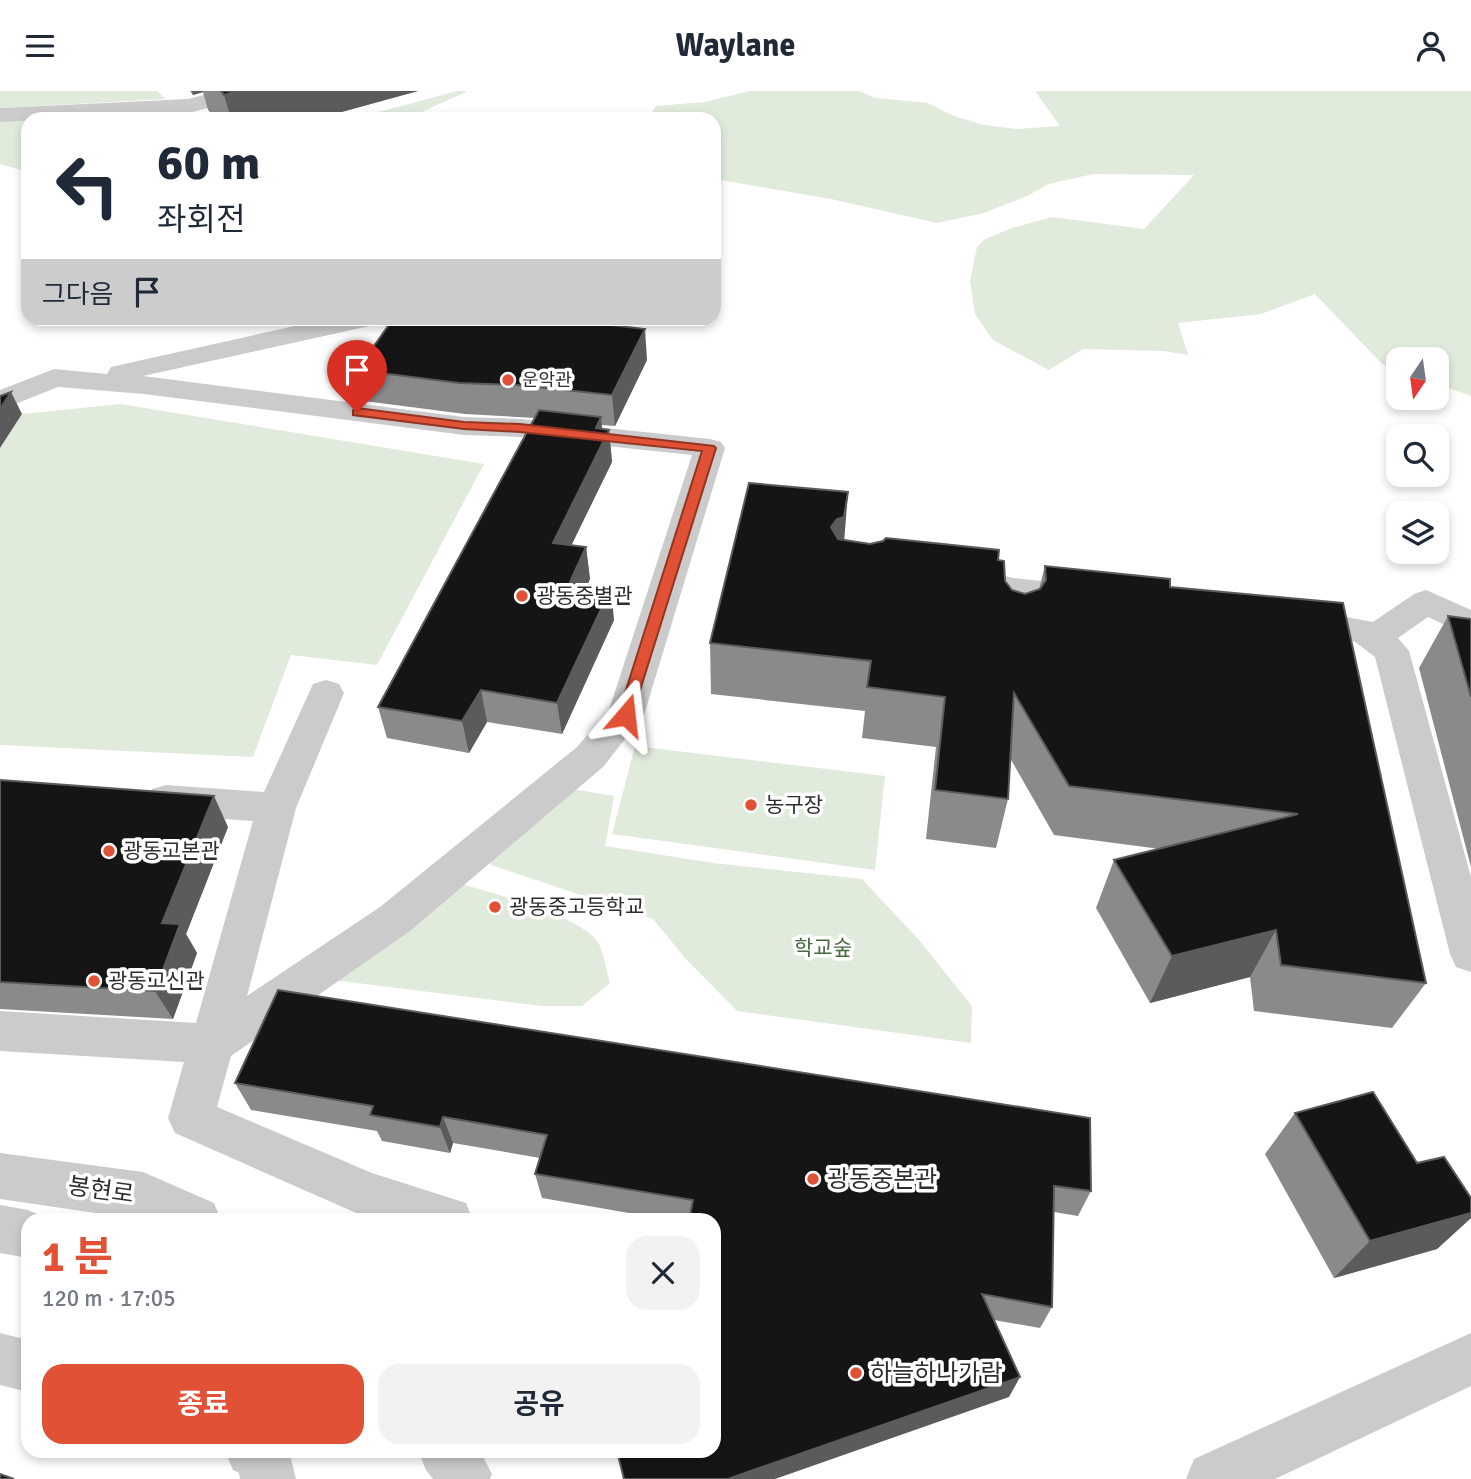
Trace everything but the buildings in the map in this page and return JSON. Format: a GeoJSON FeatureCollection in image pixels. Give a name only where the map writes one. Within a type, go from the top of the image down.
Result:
{"type":"FeatureCollection","features":[{"type":"Feature","properties":{"kind":"street"},"geometry":{"type":"LineString","coordinates":[[63,112],[189,106],[243,91]]}},
{"type":"Feature","properties":{"kind":"street"},"geometry":{"type":"LineString","coordinates":[[0,115],[21,114]]}},
{"type":"Feature","properties":{"kind":"street"},"geometry":{"type":"LineString","coordinates":[[89,381],[330,326]]}},
{"type":"Feature","properties":{"kind":"street"},"geometry":{"type":"LineString","coordinates":[[0,401],[54,378],[157,387],[464,426],[520,428],[709,448],[626,715],[590,757],[395,919],[212,1044],[0,1031]]}},
{"type":"Feature","properties":{"kind":"street"},"geometry":{"type":"LineString","coordinates":[[931,570],[1013,604],[1119,600]]}},
{"type":"Feature","properties":{"kind":"street"},"geometry":{"type":"LineString","coordinates":[[1374,638],[1426,601],[1471,625]]}},
{"type":"Feature","properties":{"kind":"street"},"geometry":{"type":"LineString","coordinates":[[1271,616],[1364,631],[1391,651],[1424,746],[1471,954]]}},
{"type":"Feature","properties":{"kind":"street"},"geometry":{"type":"LineString","coordinates":[[326,693],[276,808],[191,1118],[368,1195],[426,1213]]}},
{"type":"Feature","properties":{"kind":"street"},"geometry":{"type":"LineString","coordinates":[[138,798],[276,808]]}},
{"type":"Feature","properties":{"kind":"street","name":"봉현로"},"geometry":{"type":"LineString","coordinates":[[0,1176],[143,1195],[182,1213]]}},
{"type":"Feature","properties":{"kind":"street"},"geometry":{"type":"LineString","coordinates":[[0,1229],[21,1233]]}},
{"type":"Feature","properties":{"kind":"street"},"geometry":{"type":"LineString","coordinates":[[0,1359],[21,1364]]}},
{"type":"Feature","properties":{"kind":"street"},"geometry":{"type":"LineString","coordinates":[[1214,1479],[1471,1359]]}},
{"type":"Feature","properties":{"kind":"street"},"geometry":{"type":"LineString","coordinates":[[264,1458],[268,1479]]}},
{"type":"Feature","properties":{"kind":"green space"},"geometry":{"type":"Polygon","coordinates":[[[0,91],[157,91],[166,99],[0,108],[0,91]]]}},
{"type":"Feature","properties":{"kind":"green space"},"geometry":{"type":"Polygon","coordinates":[[[457,91],[468,91],[422,112],[379,112],[457,91]]]}},
{"type":"Feature","properties":{"kind":"green space"},"geometry":{"type":"Polygon","coordinates":[[[750,91],[859,91],[876,98],[928,103],[954,116],[984,125],[1017,129],[1060,126],[1035,91],[1471,91],[1471,396],[1449,388],[1449,347],[1386,347],[1386,365],[1382,364],[1315,294],[1261,314],[1178,323],[1188,355],[1164,351],[1083,349],[1049,370],[993,340],[975,314],[970,281],[977,247],[985,239],[1012,228],[1052,217],[1144,229],[1194,175],[1093,174],[1049,184],[984,213],[937,223],[831,199],[721,180],[721,112],[652,112],[656,106],[704,102],[750,91]]]}},
{"type":"Feature","properties":{"kind":"green space"},"geometry":{"type":"Polygon","coordinates":[[[179,109],[183,112],[134,112],[179,109]]]}},
{"type":"Feature","properties":{"kind":"green space"},"geometry":{"type":"Polygon","coordinates":[[[21,120],[21,170],[0,164],[0,121],[21,120]]]}},
{"type":"Feature","properties":{"kind":"green space"},"geometry":{"type":"Polygon","coordinates":[[[121,404],[484,464],[377,665],[291,655],[253,757],[0,745],[0,448],[22,414],[121,404]]]}},
{"type":"Feature","properties":{"kind":"green space","name":"농구장"},"geometry":{"type":"Polygon","coordinates":[[[635,746],[885,776],[875,870],[612,834],[635,746]]]}},
{"type":"Feature","properties":{"kind":"green space","name":"학교숲"},"geometry":{"type":"Polygon","coordinates":[[[566,788],[614,796],[605,846],[713,863],[862,879],[919,940],[972,1006],[971,1043],[737,1011],[685,958],[653,919],[491,865],[492,851],[566,788]]]}},
{"type":"Feature","properties":{"kind":"green space"},"geometry":{"type":"Polygon","coordinates":[[[451,881],[551,913],[586,931],[599,945],[610,983],[582,1006],[542,1006],[333,980],[451,881]]]}},
{"type":"Feature","properties":{"kind":"place","name":"운악관"},"geometry":{"type":"Point","coordinates":[508,380]}},
{"type":"Feature","properties":{"kind":"place","name":"광동중별관"},"geometry":{"type":"Point","coordinates":[522,596]}},
{"type":"Feature","properties":{"kind":"place","name":"농구장"},"geometry":{"type":"Point","coordinates":[751,805]}},
{"type":"Feature","properties":{"kind":"place","name":"광동고본관"},"geometry":{"type":"Point","coordinates":[109,851]}},
{"type":"Feature","properties":{"kind":"place","name":"광동중고등학교"},"geometry":{"type":"Point","coordinates":[495,907]}},
{"type":"Feature","properties":{"kind":"place","name":"광동고신관"},"geometry":{"type":"Point","coordinates":[94,981]}},
{"type":"Feature","properties":{"kind":"place","name":"광동중본관"},"geometry":{"type":"Point","coordinates":[813,1179]}},
{"type":"Feature","properties":{"kind":"place","name":"하늘하나가람"},"geometry":{"type":"Point","coordinates":[856,1373]}},
{"type":"Feature","properties":{"kind":"route"},"geometry":{"type":"LineString","coordinates":[[357,412],[464,426],[520,428],[709,448],[626,715]]}}]}
